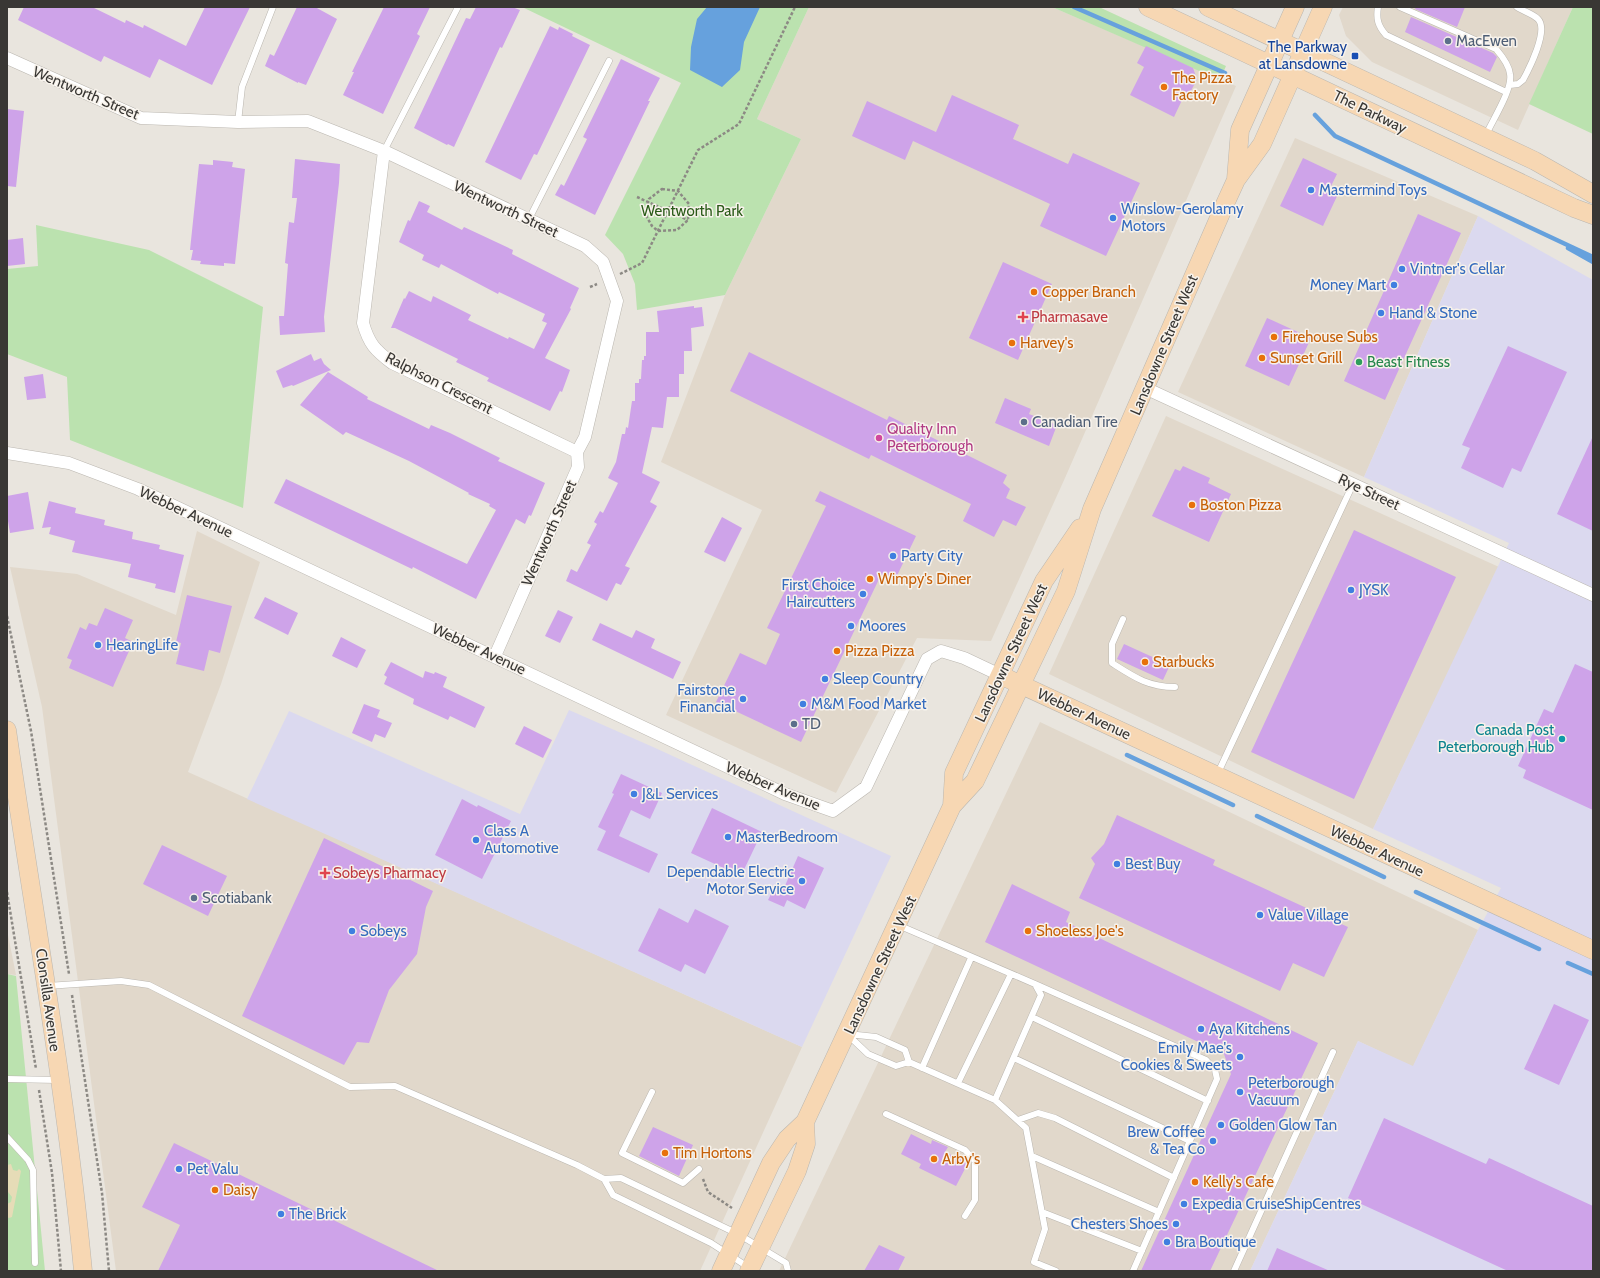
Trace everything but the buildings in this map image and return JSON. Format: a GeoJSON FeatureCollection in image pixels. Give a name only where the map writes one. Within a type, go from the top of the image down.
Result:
{"type":"FeatureCollection","features":[{"type":"Feature","properties":{"kind":"main road","name":"The Parkway"},"geometry":{"type":"LineString","coordinates":[[1148,7],[1574,208],[1593,214]]}},
{"type":"Feature","properties":{"kind":"main road","name":"The Parkway"},"geometry":{"type":"LineString","coordinates":[[1208,7],[1535,161],[1593,194]]}},
{"type":"Feature","properties":{"kind":"main road","name":"Lansdowne Street West"},"geometry":{"type":"LineString","coordinates":[[1236,180],[1240,130],[1295,7]]}},
{"type":"Feature","properties":{"kind":"main road","name":"Lansdowne Street West"},"geometry":{"type":"LineString","coordinates":[[721,1271],[771,1163],[787,1139],[805,1122],[898,925],[952,806],[975,781],[1066,591],[1092,509],[1236,180],[1262,144],[1323,7]]}},
{"type":"Feature","properties":{"kind":"main road","name":"Lansdowne Street West"},"geometry":{"type":"LineString","coordinates":[[952,806],[954,773],[1044,581],[1092,509]]}},
{"type":"Feature","properties":{"kind":"main road","name":"Webber Avenue"},"geometry":{"type":"LineString","coordinates":[[1000,675],[1216,777],[1593,950]]}},
{"type":"Feature","properties":{"kind":"main road","name":"Clonsilla Avenue"},"geometry":{"type":"LineString","coordinates":[[7,730],[78,1210],[83,1271]]}},
{"type":"Feature","properties":{"kind":"main road","name":"Lansdowne Street West"},"geometry":{"type":"LineString","coordinates":[[751,1270],[760,1247],[798,1171],[806,1144],[805,1122]]}},
{"type":"Feature","properties":{"kind":"street","name":"Wentworth Street"},"geometry":{"type":"LineString","coordinates":[[7,58],[141,118],[238,122],[308,121],[384,152],[585,246],[603,262],[617,301],[585,437],[577,452],[578,467],[495,656]]}},
{"type":"Feature","properties":{"kind":"street","name":"Ralphson Crescent"},"geometry":{"type":"LineString","coordinates":[[384,152],[363,324],[368,340],[377,352],[392,363],[577,452]]}},
{"type":"Feature","properties":{"kind":"street","name":"Rye Street"},"geometry":{"type":"LineString","coordinates":[[1145,388],[1593,595]]}},
{"type":"Feature","properties":{"kind":"street","name":"Webber Avenue"},"geometry":{"type":"LineString","coordinates":[[7,453],[69,463],[138,489],[785,794],[832,811],[866,787],[927,659],[941,651],[964,658],[1000,675]]}},
{"type":"Feature","properties":{"kind":"lane"},"geometry":{"type":"LineString","coordinates":[[238,122],[242,87],[273,7]]}},
{"type":"Feature","properties":{"kind":"lane"},"geometry":{"type":"LineString","coordinates":[[384,152],[458,7]]}},
{"type":"Feature","properties":{"kind":"lane"},"geometry":{"type":"LineString","coordinates":[[1378,7],[1378,22],[1386,36],[1506,92]]}},
{"type":"Feature","properties":{"kind":"lane"},"geometry":{"type":"LineString","coordinates":[[1400,7],[1496,49],[1505,61],[1510,74],[1510,85],[1485,137]]}},
{"type":"Feature","properties":{"kind":"lane"},"geometry":{"type":"LineString","coordinates":[[1510,85],[1518,84],[1523,80],[1542,36],[1542,27],[1539,20],[1517,7]]}},
{"type":"Feature","properties":{"kind":"lane"},"geometry":{"type":"LineString","coordinates":[[529,220],[609,61]]}},
{"type":"Feature","properties":{"kind":"lane"},"geometry":{"type":"LineString","coordinates":[[1216,777],[1353,484]]}},
{"type":"Feature","properties":{"kind":"lane"},"geometry":{"type":"LineString","coordinates":[[1122,618],[1112,644],[1112,663],[1133,676],[1158,687],[1175,687]]}},
{"type":"Feature","properties":{"kind":"lane"},"geometry":{"type":"LineString","coordinates":[[898,925],[1206,1060],[1216,1070],[1217,1079],[1208,1101],[1133,1271]]}},
{"type":"Feature","properties":{"kind":"lane"},"geometry":{"type":"LineString","coordinates":[[922,1068],[971,958]]}},
{"type":"Feature","properties":{"kind":"lane"},"geometry":{"type":"LineString","coordinates":[[958,1083],[1011,974]]}},
{"type":"Feature","properties":{"kind":"lane"},"geometry":{"type":"LineString","coordinates":[[46,986],[121,981],[149,986],[350,1086],[396,1086],[577,1165],[604,1179],[621,1178],[738,1234],[786,1263],[788,1271]]}},
{"type":"Feature","properties":{"kind":"lane"},"geometry":{"type":"LineString","coordinates":[[995,1100],[1041,995],[1035,984]]}},
{"type":"Feature","properties":{"kind":"lane"},"geometry":{"type":"LineString","coordinates":[[1032,1017],[1208,1101]]}},
{"type":"Feature","properties":{"kind":"lane"},"geometry":{"type":"LineString","coordinates":[[847,1034],[868,1054],[896,1066],[909,1062],[995,1100],[1026,1128],[1045,1229],[1034,1262],[1056,1271]]}},
{"type":"Feature","properties":{"kind":"lane"},"geometry":{"type":"LineString","coordinates":[[847,1034],[876,1037],[905,1050],[909,1062]]}},
{"type":"Feature","properties":{"kind":"lane"},"geometry":{"type":"LineString","coordinates":[[1234,1271],[1333,1052]]}},
{"type":"Feature","properties":{"kind":"lane"},"geometry":{"type":"LineString","coordinates":[[1014,1058],[1190,1141]]}},
{"type":"Feature","properties":{"kind":"lane"},"geometry":{"type":"LineString","coordinates":[[7,1079],[59,1080]]}},
{"type":"Feature","properties":{"kind":"lane"},"geometry":{"type":"LineString","coordinates":[[652,1092],[622,1153],[683,1183],[699,1169]]}},
{"type":"Feature","properties":{"kind":"lane"},"geometry":{"type":"LineString","coordinates":[[1018,1120],[1038,1113],[1054,1118],[1174,1178]]}},
{"type":"Feature","properties":{"kind":"lane"},"geometry":{"type":"LineString","coordinates":[[886,1114],[965,1150],[975,1161],[975,1200],[965,1216]]}},
{"type":"Feature","properties":{"kind":"lane"},"geometry":{"type":"LineString","coordinates":[[7,1137],[28,1160],[33,1170],[35,1263]]}},
{"type":"Feature","properties":{"kind":"lane"},"geometry":{"type":"LineString","coordinates":[[1032,1156],[1159,1212]]}},
{"type":"Feature","properties":{"kind":"lane"},"geometry":{"type":"LineString","coordinates":[[604,1179],[613,1195],[711,1243],[751,1270]]}},
{"type":"Feature","properties":{"kind":"lane"},"geometry":{"type":"LineString","coordinates":[[1042,1212],[1142,1251]]}},
{"type":"Feature","properties":{"kind":"path"},"geometry":{"type":"LineString","coordinates":[[590,287],[642,263],[698,150],[739,124],[795,7]]}},
{"type":"Feature","properties":{"kind":"path"},"geometry":{"type":"LineString","coordinates":[[662,189],[678,191],[689,204],[688,220],[677,230],[658,231],[652,226],[645,214],[649,199],[662,189]]}},
{"type":"Feature","properties":{"kind":"path"},"geometry":{"type":"LineString","coordinates":[[637,197],[688,220]]}},
{"type":"Feature","properties":{"kind":"path"},"geometry":{"type":"LineString","coordinates":[[7,616],[31,732],[102,1193],[109,1271]]}},
{"type":"Feature","properties":{"kind":"shaded area"},"geometry":{"type":"Polygon","coordinates":[[[809,7],[1052,7],[1236,86],[1065,478],[991,641],[917,638],[836,793],[666,715],[762,510],[661,462],[725,295],[801,139],[757,119],[809,7]]]}},
{"type":"Feature","properties":{"kind":"shaded area"},"geometry":{"type":"Polygon","coordinates":[[[1343,7],[1573,7],[1518,130],[1372,62],[1346,36],[1339,15],[1343,7]]]}},
{"type":"Feature","properties":{"kind":"shaded area"},"geometry":{"type":"Polygon","coordinates":[[[1295,138],[1478,216],[1364,477],[1178,392],[1295,138]]]}},
{"type":"Feature","properties":{"kind":"shaded area"},"geometry":{"type":"Polygon","coordinates":[[[1478,216],[1593,280],[1593,1271],[1250,1271],[1358,1041],[1413,1066],[1478,930],[1501,888],[1373,829],[1509,543],[1364,477],[1478,216]]]}},
{"type":"Feature","properties":{"kind":"shaded area"},"geometry":{"type":"Polygon","coordinates":[[[1166,416],[1499,567],[1373,829],[1049,674],[1166,416]]]}},
{"type":"Feature","properties":{"kind":"shaded area"},"geometry":{"type":"Polygon","coordinates":[[[197,531],[260,562],[221,684],[188,772],[802,1047],[700,1271],[116,1271],[42,707],[10,567],[77,574],[176,615],[197,531]]]}},
{"type":"Feature","properties":{"kind":"shaded area"},"geometry":{"type":"Polygon","coordinates":[[[569,710],[891,856],[802,1047],[247,799],[289,711],[520,814],[569,710]]]}},
{"type":"Feature","properties":{"kind":"shaded area"},"geometry":{"type":"Polygon","coordinates":[[[1040,722],[1478,930],[1413,1067],[1358,1041],[1250,1271],[779,1271],[1040,722]]]}},
{"type":"Feature","properties":{"kind":"shaded area"},"geometry":{"type":"Polygon","coordinates":[[[7,930],[16,975],[7,974],[7,930]]]}},
{"type":"Feature","properties":{"kind":"green space","name":"Wentworth Park"},"geometry":{"type":"Polygon","coordinates":[[[522,7],[809,7],[757,119],[801,139],[725,295],[637,310],[635,284],[623,254],[605,235],[681,83],[522,7]]]}},
{"type":"Feature","properties":{"kind":"green space"},"geometry":{"type":"Polygon","coordinates":[[[1052,7],[1099,7],[1226,66],[1220,80],[1052,7]]]}},
{"type":"Feature","properties":{"kind":"green space"},"geometry":{"type":"Polygon","coordinates":[[[1573,7],[1593,7],[1593,134],[1529,104],[1573,7]]]}},
{"type":"Feature","properties":{"kind":"green space"},"geometry":{"type":"Polygon","coordinates":[[[36,225],[149,250],[263,307],[243,508],[70,440],[67,377],[7,354],[7,269],[38,266],[36,225]]]}},
{"type":"Feature","properties":{"kind":"green space"},"geometry":{"type":"Polygon","coordinates":[[[7,974],[16,976],[45,1271],[7,1271],[7,974]]]}},
{"type":"Feature","properties":{"kind":"sand"},"geometry":{"type":"Polygon","coordinates":[[[11,1164],[13,1170],[17,1171],[19,1169],[21,1171],[12,1217],[9,1218],[7,1217],[7,1204],[11,1202],[12,1197],[8,1192],[7,1165],[11,1164]]]}},
{"type":"Feature","properties":{"kind":"water"},"geometry":{"type":"Polygon","coordinates":[[[707,7],[760,7],[744,42],[740,70],[722,87],[690,70],[691,47],[697,19],[707,7]]]}},
{"type":"Feature","properties":{"kind":"waterway"},"geometry":{"type":"LineString","coordinates":[[1074,7],[1225,73]]}},
{"type":"Feature","properties":{"kind":"waterway"},"geometry":{"type":"LineString","coordinates":[[1315,115],[1335,136],[1593,257]]}},
{"type":"Feature","properties":{"kind":"waterway"},"geometry":{"type":"LineString","coordinates":[[1568,248],[1593,262]]}},
{"type":"Feature","properties":{"kind":"waterway"},"geometry":{"type":"LineString","coordinates":[[1127,755],[1233,805]]}},
{"type":"Feature","properties":{"kind":"waterway"},"geometry":{"type":"LineString","coordinates":[[1257,816],[1384,877]]}},
{"type":"Feature","properties":{"kind":"waterway"},"geometry":{"type":"LineString","coordinates":[[1416,892],[1539,949]]}},
{"type":"Feature","properties":{"kind":"waterway"},"geometry":{"type":"LineString","coordinates":[[1568,963],[1593,974]]}},
{"type":"Feature","properties":{"kind":"place","name":"MacEwen"},"geometry":{"type":"Point","coordinates":[1448,41]}},
{"type":"Feature","properties":{"kind":"place","name":"The Parkway at Lansdowne"},"geometry":{"type":"Point","coordinates":[1355,56]}},
{"type":"Feature","properties":{"kind":"place","name":"The Pizza Factory"},"geometry":{"type":"Point","coordinates":[1164,87]}},
{"type":"Feature","properties":{"kind":"place","name":"Mastermind Toys"},"geometry":{"type":"Point","coordinates":[1311,190]}},
{"type":"Feature","properties":{"kind":"place","name":"Winslow-Gerolamy Motors"},"geometry":{"type":"Point","coordinates":[1113,218]}},
{"type":"Feature","properties":{"kind":"place","name":"Vintner's Cellar"},"geometry":{"type":"Point","coordinates":[1402,269]}},
{"type":"Feature","properties":{"kind":"place","name":"Money Mart"},"geometry":{"type":"Point","coordinates":[1394,285]}},
{"type":"Feature","properties":{"kind":"place","name":"Copper Branch"},"geometry":{"type":"Point","coordinates":[1034,292]}},
{"type":"Feature","properties":{"kind":"place","name":"Hand & Stone"},"geometry":{"type":"Point","coordinates":[1381,313]}},
{"type":"Feature","properties":{"kind":"place","name":"Pharmasave"},"geometry":{"type":"Point","coordinates":[1023,317]}},
{"type":"Feature","properties":{"kind":"place","name":"Firehouse Subs"},"geometry":{"type":"Point","coordinates":[1274,337]}},
{"type":"Feature","properties":{"kind":"place","name":"Harvey's"},"geometry":{"type":"Point","coordinates":[1012,343]}},
{"type":"Feature","properties":{"kind":"place","name":"Sunset Grill"},"geometry":{"type":"Point","coordinates":[1262,358]}},
{"type":"Feature","properties":{"kind":"place","name":"Beast Fitness"},"geometry":{"type":"Point","coordinates":[1359,362]}},
{"type":"Feature","properties":{"kind":"place","name":"Canadian Tire"},"geometry":{"type":"Point","coordinates":[1024,422]}},
{"type":"Feature","properties":{"kind":"place","name":"Quality Inn Peterborough"},"geometry":{"type":"Point","coordinates":[879,438]}},
{"type":"Feature","properties":{"kind":"place","name":"Boston Pizza"},"geometry":{"type":"Point","coordinates":[1192,505]}},
{"type":"Feature","properties":{"kind":"place","name":"Party City"},"geometry":{"type":"Point","coordinates":[893,556]}},
{"type":"Feature","properties":{"kind":"place","name":"Wimpy's Diner"},"geometry":{"type":"Point","coordinates":[870,579]}},
{"type":"Feature","properties":{"kind":"place","name":"JYSK"},"geometry":{"type":"Point","coordinates":[1351,590]}},
{"type":"Feature","properties":{"kind":"place","name":"First Choice Haircutters"},"geometry":{"type":"Point","coordinates":[863,594]}},
{"type":"Feature","properties":{"kind":"place","name":"Moores"},"geometry":{"type":"Point","coordinates":[851,626]}},
{"type":"Feature","properties":{"kind":"place","name":"HearingLife"},"geometry":{"type":"Point","coordinates":[98,645]}},
{"type":"Feature","properties":{"kind":"place","name":"Pizza Pizza"},"geometry":{"type":"Point","coordinates":[837,651]}},
{"type":"Feature","properties":{"kind":"place","name":"Starbucks"},"geometry":{"type":"Point","coordinates":[1145,662]}},
{"type":"Feature","properties":{"kind":"place","name":"Sleep Country"},"geometry":{"type":"Point","coordinates":[825,679]}},
{"type":"Feature","properties":{"kind":"place","name":"Fairstone Financial"},"geometry":{"type":"Point","coordinates":[743,699]}},
{"type":"Feature","properties":{"kind":"place","name":"M&M Food Market"},"geometry":{"type":"Point","coordinates":[803,704]}},
{"type":"Feature","properties":{"kind":"place","name":"TD"},"geometry":{"type":"Point","coordinates":[794,724]}},
{"type":"Feature","properties":{"kind":"place","name":"Canada Post Peterborough Hub"},"geometry":{"type":"Point","coordinates":[1562,739]}},
{"type":"Feature","properties":{"kind":"place","name":"J&L Services"},"geometry":{"type":"Point","coordinates":[634,794]}},
{"type":"Feature","properties":{"kind":"place","name":"MasterBedroom"},"geometry":{"type":"Point","coordinates":[728,837]}},
{"type":"Feature","properties":{"kind":"place","name":"Class A Automotive"},"geometry":{"type":"Point","coordinates":[476,840]}},
{"type":"Feature","properties":{"kind":"place","name":"Best Buy"},"geometry":{"type":"Point","coordinates":[1117,864]}},
{"type":"Feature","properties":{"kind":"place","name":"Sobeys Pharmacy"},"geometry":{"type":"Point","coordinates":[325,873]}},
{"type":"Feature","properties":{"kind":"place","name":"Dependable Electric Motor Service"},"geometry":{"type":"Point","coordinates":[802,881]}},
{"type":"Feature","properties":{"kind":"place","name":"Scotiabank"},"geometry":{"type":"Point","coordinates":[194,898]}},
{"type":"Feature","properties":{"kind":"place","name":"Value Village"},"geometry":{"type":"Point","coordinates":[1260,915]}},
{"type":"Feature","properties":{"kind":"place","name":"Sobeys"},"geometry":{"type":"Point","coordinates":[352,931]}},
{"type":"Feature","properties":{"kind":"place","name":"Shoeless Joe's"},"geometry":{"type":"Point","coordinates":[1028,931]}},
{"type":"Feature","properties":{"kind":"place","name":"Aya Kitchens"},"geometry":{"type":"Point","coordinates":[1201,1029]}},
{"type":"Feature","properties":{"kind":"place","name":"Emily Mae's Cookies & Sweets"},"geometry":{"type":"Point","coordinates":[1240,1057]}},
{"type":"Feature","properties":{"kind":"place","name":"Peterborough Vacuum"},"geometry":{"type":"Point","coordinates":[1240,1092]}},
{"type":"Feature","properties":{"kind":"place","name":"Golden Glow Tan"},"geometry":{"type":"Point","coordinates":[1221,1125]}},
{"type":"Feature","properties":{"kind":"place","name":"Brew Coffee & Tea Co"},"geometry":{"type":"Point","coordinates":[1213,1141]}},
{"type":"Feature","properties":{"kind":"place","name":"Tim Hortons"},"geometry":{"type":"Point","coordinates":[665,1153]}},
{"type":"Feature","properties":{"kind":"place","name":"Arby's"},"geometry":{"type":"Point","coordinates":[934,1159]}},
{"type":"Feature","properties":{"kind":"place","name":"Pet Valu"},"geometry":{"type":"Point","coordinates":[179,1169]}},
{"type":"Feature","properties":{"kind":"place","name":"Kelly's Cafe"},"geometry":{"type":"Point","coordinates":[1195,1182]}},
{"type":"Feature","properties":{"kind":"place","name":"Daisy"},"geometry":{"type":"Point","coordinates":[215,1190]}},
{"type":"Feature","properties":{"kind":"place","name":"Expedia CruiseShipCentres"},"geometry":{"type":"Point","coordinates":[1184,1204]}},
{"type":"Feature","properties":{"kind":"place","name":"The Brick"},"geometry":{"type":"Point","coordinates":[281,1214]}},
{"type":"Feature","properties":{"kind":"place","name":"Chesters Shoes"},"geometry":{"type":"Point","coordinates":[1176,1224]}},
{"type":"Feature","properties":{"kind":"place","name":"Bra Boutique"},"geometry":{"type":"Point","coordinates":[1167,1242]}}]}
